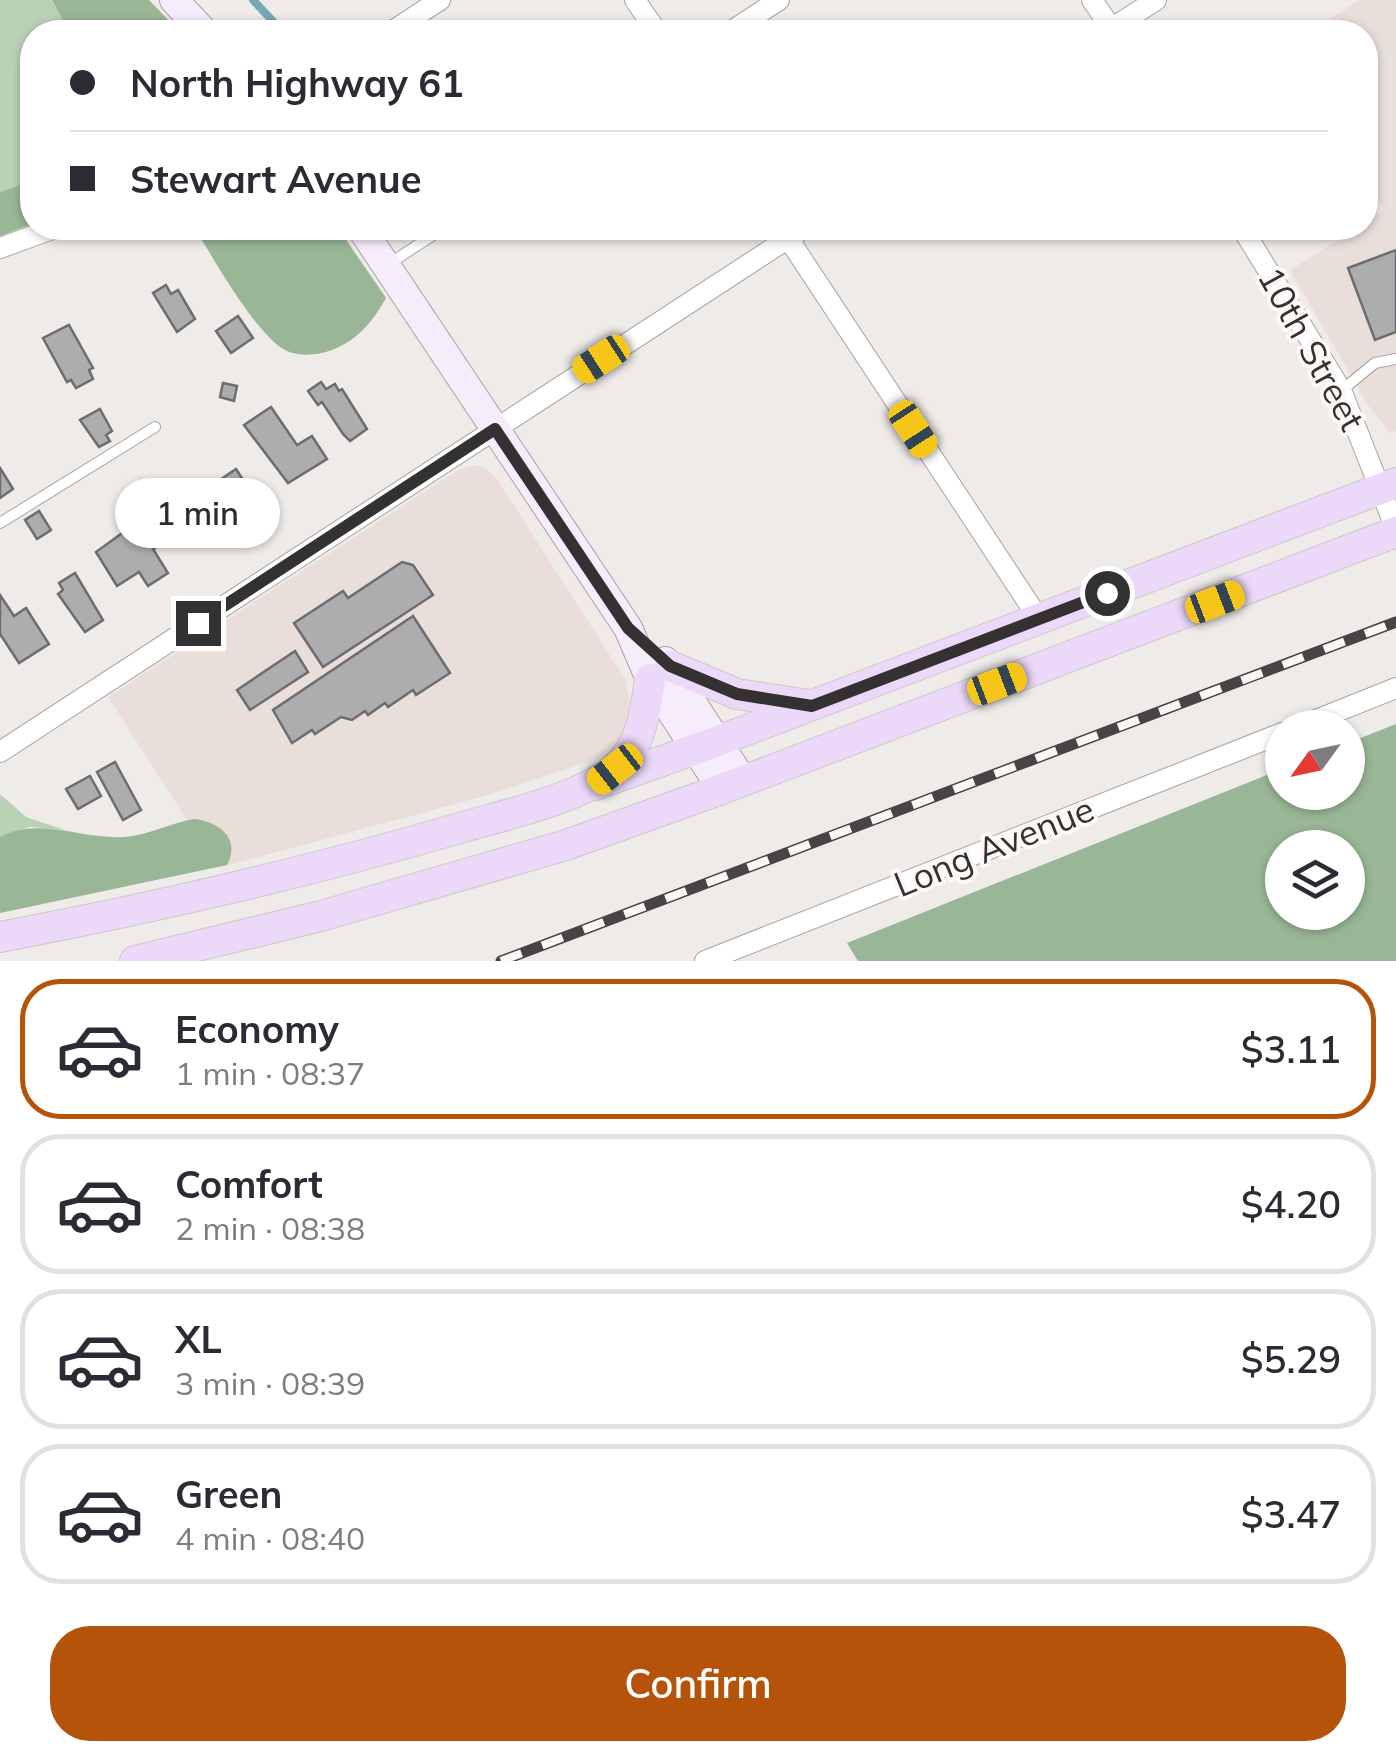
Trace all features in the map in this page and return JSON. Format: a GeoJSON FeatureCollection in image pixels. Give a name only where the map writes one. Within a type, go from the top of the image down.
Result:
{"type":"FeatureCollection","features":[{"type":"Feature","properties":{"kind":"main road"},"geometry":{"type":"LineString","coordinates":[[174,0],[193,20]]}},
{"type":"Feature","properties":{"kind":"main road"},"geometry":{"type":"LineString","coordinates":[[369,240],[732,785]]}},
{"type":"Feature","properties":{"kind":"main road"},"geometry":{"type":"LineString","coordinates":[[0,937],[281,878],[460,828],[594,785],[1388,486]]}},
{"type":"Feature","properties":{"kind":"main road"},"geometry":{"type":"LineString","coordinates":[[135,961],[272,929],[566,845],[1396,531]]}},
{"type":"Feature","properties":{"kind":"main road"},"geometry":{"type":"LineString","coordinates":[[660,672],[726,690],[812,706]]}},
{"type":"Feature","properties":{"kind":"main road"},"geometry":{"type":"LineString","coordinates":[[594,785],[615,769],[634,746],[660,672]]}},
{"type":"Feature","properties":{"kind":"street"},"geometry":{"type":"LineString","coordinates":[[409,20],[440,0]]}},
{"type":"Feature","properties":{"kind":"street"},"geometry":{"type":"LineString","coordinates":[[748,20],[779,0]]}},
{"type":"Feature","properties":{"kind":"street"},"geometry":{"type":"LineString","coordinates":[[1127,20],[1156,0]]}},
{"type":"Feature","properties":{"kind":"street"},"geometry":{"type":"LineString","coordinates":[[0,752],[778,240]]}},
{"type":"Feature","properties":{"kind":"street"},"geometry":{"type":"LineString","coordinates":[[797,240],[1039,620]]}},
{"type":"Feature","properties":{"kind":"street","name":"10th Street"},"geometry":{"type":"LineString","coordinates":[[1249,240],[1342,390],[1388,486],[1396,531]]}},
{"type":"Feature","properties":{"kind":"street"},"geometry":{"type":"LineString","coordinates":[[1341,710],[1396,688]]}},
{"type":"Feature","properties":{"kind":"street","name":"Long Avenue"},"geometry":{"type":"LineString","coordinates":[[705,961],[1265,740]]}},
{"type":"Feature","properties":{"kind":"lane"},"geometry":{"type":"LineString","coordinates":[[387,266],[426,240]]}},
{"type":"Feature","properties":{"kind":"lane"},"geometry":{"type":"LineString","coordinates":[[1342,390],[1375,363],[1396,359]]}},
{"type":"Feature","properties":{"kind":"lane"},"geometry":{"type":"LineString","coordinates":[[0,522],[155,427]]}},
{"type":"Feature","properties":{"kind":"shaded area"},"geometry":{"type":"Polygon","coordinates":[[[1359,0],[1396,0],[1396,431],[1390,433],[1368,405],[1290,270],[1338,240],[1378,240],[1378,214],[1384,210],[1378,201],[1378,20],[1329,20],[1359,0]]]}},
{"type":"Feature","properties":{"kind":"shaded area"},"geometry":{"type":"Polygon","coordinates":[[[476,465],[497,479],[625,679],[631,709],[626,729],[616,745],[594,760],[485,796],[218,868],[108,697],[458,470],[476,465]]]}},
{"type":"Feature","properties":{"kind":"green space"},"geometry":{"type":"Polygon","coordinates":[[[0,0],[52,0],[63,20],[20,20],[20,185],[0,192],[0,0]]]}},
{"type":"Feature","properties":{"kind":"green space"},"geometry":{"type":"Polygon","coordinates":[[[52,0],[149,0],[168,20],[63,20],[52,0]]]}},
{"type":"Feature","properties":{"kind":"green space"},"geometry":{"type":"Polygon","coordinates":[[[20,185],[20,228],[0,236],[0,192],[20,185]]]}},
{"type":"Feature","properties":{"kind":"green space"},"geometry":{"type":"Polygon","coordinates":[[[202,240],[346,240],[386,298],[364,329],[350,341],[327,352],[298,354],[275,343],[224,276],[202,240]]]}},
{"type":"Feature","properties":{"kind":"green space"},"geometry":{"type":"Polygon","coordinates":[[[1396,724],[1396,961],[858,961],[847,943],[1265,776],[1265,810],[1365,810],[1365,736],[1396,724]]]}},
{"type":"Feature","properties":{"kind":"green space"},"geometry":{"type":"Polygon","coordinates":[[[0,794],[26,817],[65,830],[30,827],[0,837],[0,794]]]}},
{"type":"Feature","properties":{"kind":"green space"},"geometry":{"type":"Polygon","coordinates":[[[194,819],[226,833],[231,847],[227,865],[0,913],[0,837],[16,831],[46,829],[125,837],[194,819]]]}},
{"type":"Feature","properties":{"kind":"building"},"geometry":{"type":"Polygon","coordinates":[[[1396,250],[1396,332],[1375,340],[1348,268],[1396,250]]]}},
{"type":"Feature","properties":{"kind":"building"},"geometry":{"type":"Polygon","coordinates":[[[166,285],[171,294],[178,290],[195,319],[177,332],[153,293],[166,285]]]}},
{"type":"Feature","properties":{"kind":"building"},"geometry":{"type":"Polygon","coordinates":[[[238,316],[253,338],[231,353],[216,331],[238,316]]]}},
{"type":"Feature","properties":{"kind":"building"},"geometry":{"type":"Polygon","coordinates":[[[69,325],[93,368],[89,370],[93,379],[76,388],[71,380],[67,382],[43,338],[69,325]]]}},
{"type":"Feature","properties":{"kind":"building"},"geometry":{"type":"Polygon","coordinates":[[[321,382],[326,389],[335,384],[339,391],[342,389],[367,429],[350,441],[343,434],[322,402],[318,405],[308,391],[321,382]]]}},
{"type":"Feature","properties":{"kind":"building"},"geometry":{"type":"Polygon","coordinates":[[[223,383],[237,386],[234,401],[220,397],[223,383]]]}},
{"type":"Feature","properties":{"kind":"building"},"geometry":{"type":"Polygon","coordinates":[[[271,407],[297,445],[312,436],[327,459],[288,483],[244,425],[271,407]]]}},
{"type":"Feature","properties":{"kind":"building"},"geometry":{"type":"Polygon","coordinates":[[[100,409],[112,431],[106,435],[110,441],[99,447],[80,420],[100,409]]]}},
{"type":"Feature","properties":{"kind":"building"},"geometry":{"type":"Polygon","coordinates":[[[0,468],[13,489],[0,498],[0,468]]]}},
{"type":"Feature","properties":{"kind":"building"},"geometry":{"type":"Polygon","coordinates":[[[236,469],[258,503],[215,533],[192,499],[236,469]]]}},
{"type":"Feature","properties":{"kind":"building"},"geometry":{"type":"Polygon","coordinates":[[[39,511],[51,530],[37,539],[25,520],[39,511]]]}},
{"type":"Feature","properties":{"kind":"building"},"geometry":{"type":"Polygon","coordinates":[[[136,523],[168,573],[148,586],[139,572],[117,586],[96,552],[136,523]]]}},
{"type":"Feature","properties":{"kind":"building"},"geometry":{"type":"Polygon","coordinates":[[[402,562],[413,565],[433,595],[323,667],[294,623],[343,591],[348,598],[402,562]]]}},
{"type":"Feature","properties":{"kind":"building"},"geometry":{"type":"Polygon","coordinates":[[[75,573],[103,620],[85,632],[58,594],[63,590],[59,583],[75,573]]]}},
{"type":"Feature","properties":{"kind":"building"},"geometry":{"type":"Polygon","coordinates":[[[0,595],[14,616],[26,608],[49,644],[19,663],[0,634],[0,595]]]}},
{"type":"Feature","properties":{"kind":"building"},"geometry":{"type":"Polygon","coordinates":[[[413,616],[450,673],[416,695],[413,690],[388,707],[385,703],[352,720],[341,717],[292,743],[273,710],[413,616]]]}},
{"type":"Feature","properties":{"kind":"building"},"geometry":{"type":"Polygon","coordinates":[[[295,651],[308,672],[250,710],[237,690],[295,651]]]}},
{"type":"Feature","properties":{"kind":"building"},"geometry":{"type":"Polygon","coordinates":[[[115,762],[141,810],[123,820],[97,772],[115,762]]]}},
{"type":"Feature","properties":{"kind":"building"},"geometry":{"type":"Polygon","coordinates":[[[90,776],[101,796],[78,809],[66,789],[90,776]]]}},
{"type":"Feature","properties":{"kind":"waterway"},"geometry":{"type":"LineString","coordinates":[[253,0],[272,20]]}},
{"type":"Feature","properties":{"kind":"railway"},"geometry":{"type":"LineString","coordinates":[[501,961],[1396,622]]}},
{"type":"Feature","properties":{"kind":"route"},"geometry":{"type":"LineString","coordinates":[[198,623],[495,429],[628,628],[670,666],[737,694],[812,706],[1107,593]]}}]}
